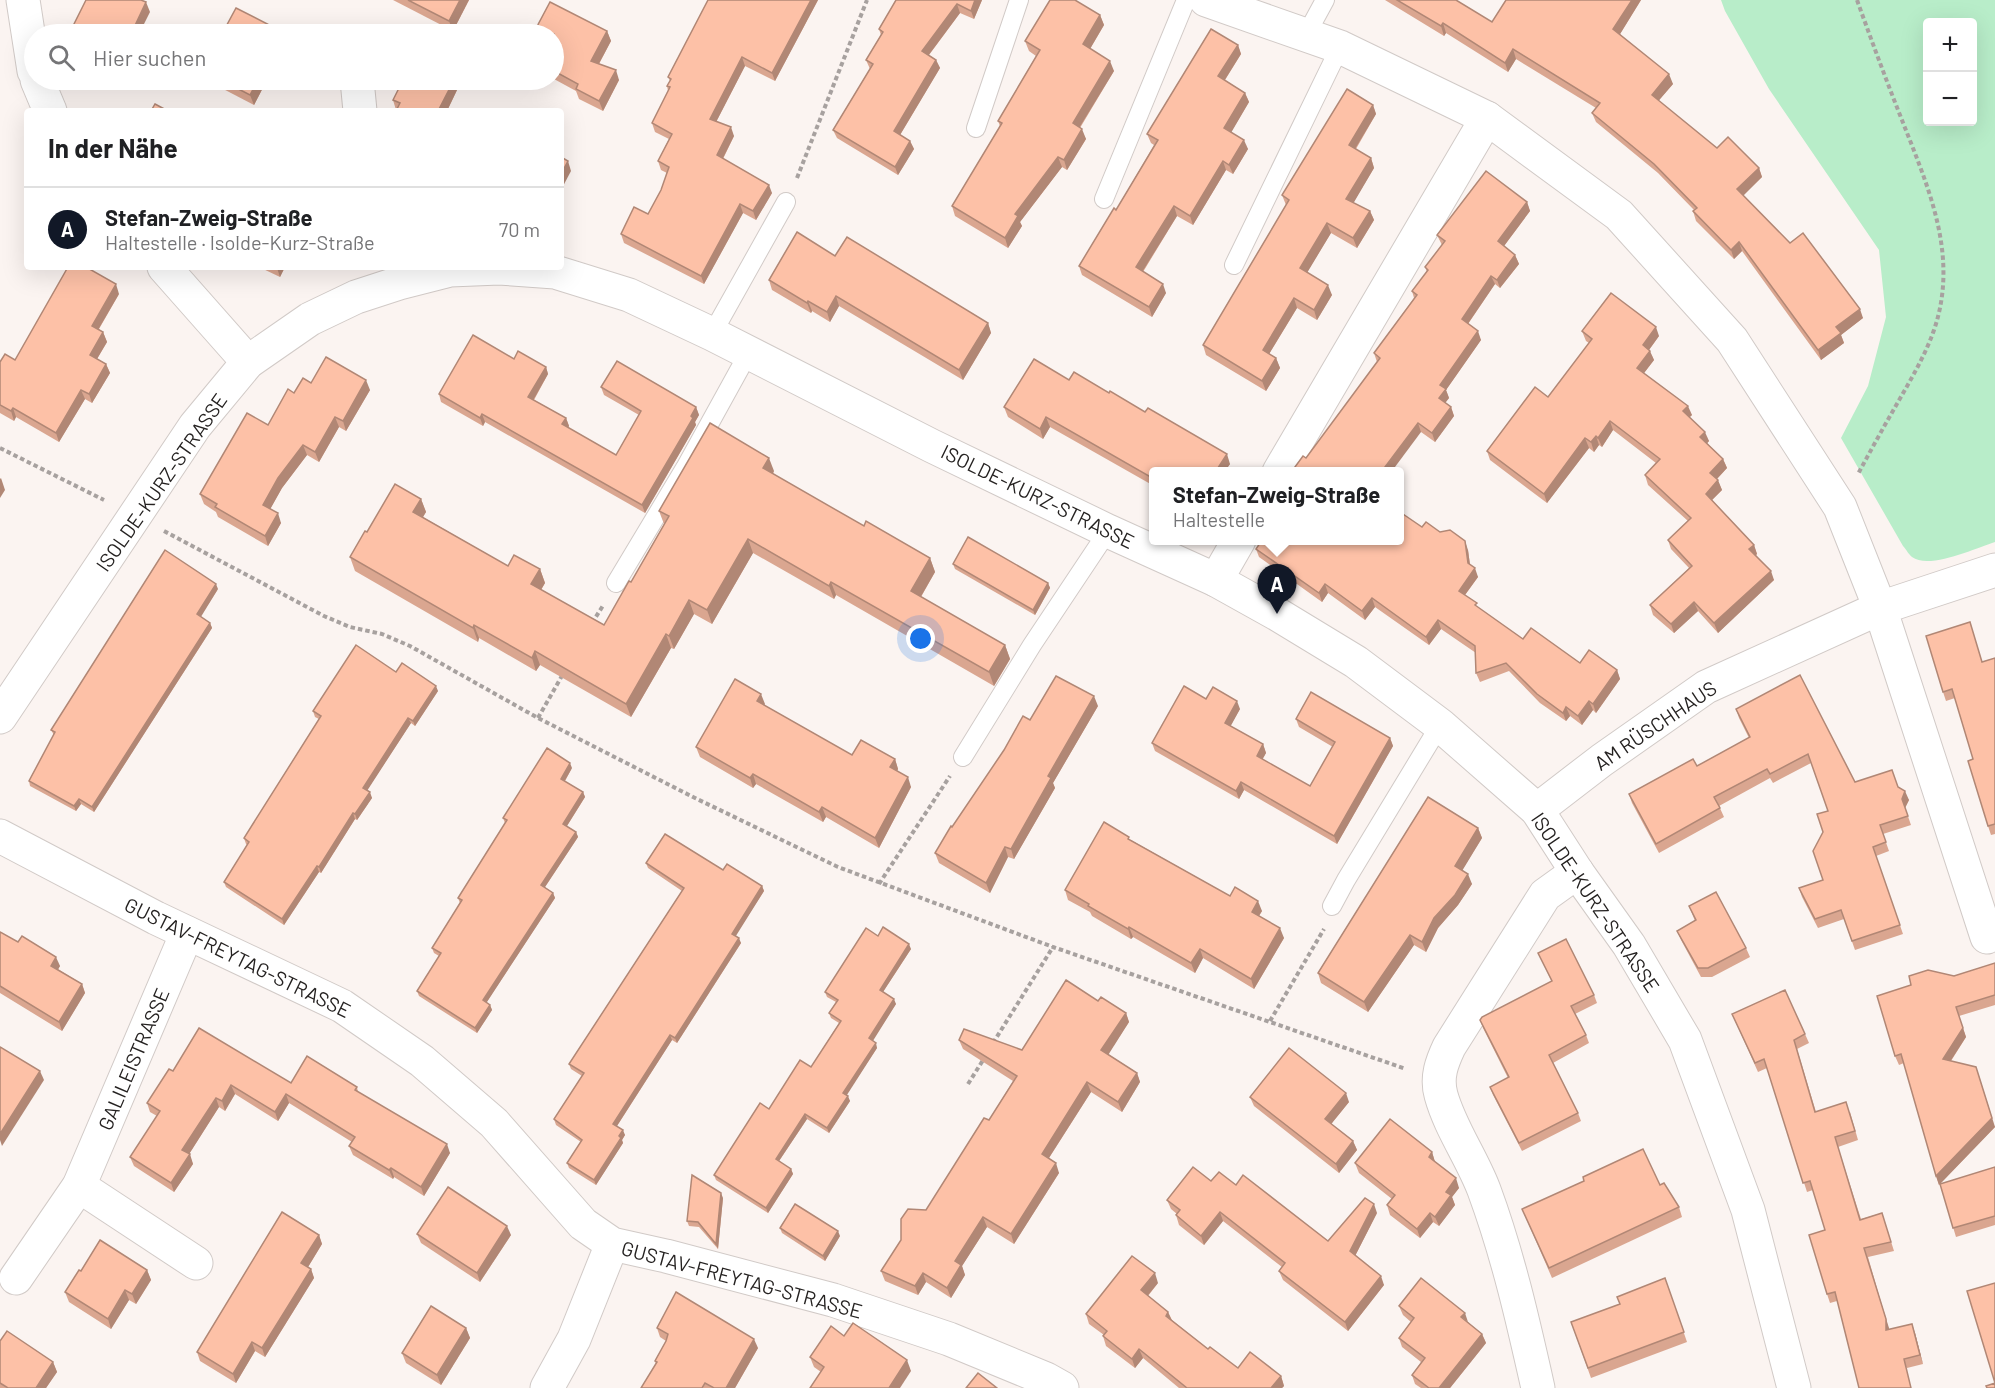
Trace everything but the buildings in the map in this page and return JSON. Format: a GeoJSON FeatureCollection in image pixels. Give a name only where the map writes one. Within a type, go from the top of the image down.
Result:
{"type":"FeatureCollection","features":[{"type":"Feature","properties":{"kind":"street"},"geometry":{"type":"LineString","coordinates":[[23,0],[27,24]]}},
{"type":"Feature","properties":{"kind":"street"},"geometry":{"type":"LineString","coordinates":[[1206,0],[1340,47],[1487,118],[1619,215],[1732,339],[1840,507],[1880,608],[1987,937]]}},
{"type":"Feature","properties":{"kind":"street"},"geometry":{"type":"LineString","coordinates":[[42,90],[49,108]]}},
{"type":"Feature","properties":{"kind":"street"},"geometry":{"type":"LineString","coordinates":[[358,90],[360,108]]}},
{"type":"Feature","properties":{"kind":"street"},"geometry":{"type":"LineString","coordinates":[[1282,467],[1487,118]]}},
{"type":"Feature","properties":{"kind":"street"},"geometry":{"type":"LineString","coordinates":[[167,270],[248,362]]}},
{"type":"Feature","properties":{"kind":"street","name":"ISOLDE-KURZ-STRASSE"},"geometry":{"type":"LineString","coordinates":[[0,717],[195,426],[248,362],[310,319],[397,275],[450,270]]}},
{"type":"Feature","properties":{"kind":"street","name":"ISOLDE-KURZ-STRASSE"},"geometry":{"type":"LineString","coordinates":[[526,270],[555,272],[628,295],[749,352],[932,446],[1216,580],[1356,662],[1440,725],[1537,810],[1577,872],[1629,945],[1685,1040],[1748,1210],[1794,1388]]}},
{"type":"Feature","properties":{"kind":"street"},"geometry":{"type":"LineString","coordinates":[[1216,580],[1236,545]]}},
{"type":"Feature","properties":{"kind":"street","name":"AM RÜSCHHAUS"},"geometry":{"type":"LineString","coordinates":[[1537,810],[1602,760],[1706,687],[1880,608],[1995,570]]}},
{"type":"Feature","properties":{"kind":"street","name":"GUSTAV-FREYTAG-STRASSE"},"geometry":{"type":"LineString","coordinates":[[0,836],[187,933],[342,1006],[422,1061],[494,1124],[583,1224],[612,1244],[833,1300],[949,1339],[1046,1379],[1062,1388]]}},
{"type":"Feature","properties":{"kind":"street"},"geometry":{"type":"LineString","coordinates":[[1538,1388],[1515,1287],[1487,1200],[1448,1114],[1438,1081],[1442,1062],[1449,1047],[1545,895],[1577,872]]}},
{"type":"Feature","properties":{"kind":"street","name":"GALILEISTRASSE"},"geometry":{"type":"LineString","coordinates":[[16,1278],[78,1186],[187,933]]}},
{"type":"Feature","properties":{"kind":"street"},"geometry":{"type":"LineString","coordinates":[[78,1186],[196,1263]]}},
{"type":"Feature","properties":{"kind":"street"},"geometry":{"type":"LineString","coordinates":[[547,1388],[574,1339],[612,1244]]}},
{"type":"Feature","properties":{"kind":"lane"},"geometry":{"type":"LineString","coordinates":[[976,128],[1019,0]]}},
{"type":"Feature","properties":{"kind":"lane"},"geometry":{"type":"LineString","coordinates":[[1104,199],[1186,0]]}},
{"type":"Feature","properties":{"kind":"lane"},"geometry":{"type":"LineString","coordinates":[[1306,35],[1325,0]]}},
{"type":"Feature","properties":{"kind":"lane"},"geometry":{"type":"LineString","coordinates":[[1234,266],[1340,47]]}},
{"type":"Feature","properties":{"kind":"lane"},"geometry":{"type":"LineString","coordinates":[[712,334],[786,202]]}},
{"type":"Feature","properties":{"kind":"lane"},"geometry":{"type":"LineString","coordinates":[[616,583],[685,468],[749,352]]}},
{"type":"Feature","properties":{"kind":"lane"},"geometry":{"type":"LineString","coordinates":[[963,757],[1032,645],[1108,531]]}},
{"type":"Feature","properties":{"kind":"lane"},"geometry":{"type":"LineString","coordinates":[[1332,906],[1440,725]]}},
{"type":"Feature","properties":{"kind":"path"},"geometry":{"type":"LineString","coordinates":[[786,202],[808,155],[867,0]]}},
{"type":"Feature","properties":{"kind":"path"},"geometry":{"type":"LineString","coordinates":[[1840,507],[1922,360],[1935,329],[1941,298],[1943,268],[1941,236],[1931,195],[1857,0]]}},
{"type":"Feature","properties":{"kind":"path"},"geometry":{"type":"LineString","coordinates":[[0,448],[136,516],[324,616],[350,627],[382,634],[410,646],[538,718],[695,798],[838,867],[1053,947],[1438,1081]]}},
{"type":"Feature","properties":{"kind":"path"},"geometry":{"type":"LineString","coordinates":[[592,624],[616,583]]}},
{"type":"Feature","properties":{"kind":"path"},"geometry":{"type":"LineString","coordinates":[[538,718],[568,666]]}},
{"type":"Feature","properties":{"kind":"path"},"geometry":{"type":"LineString","coordinates":[[879,884],[963,757]]}},
{"type":"Feature","properties":{"kind":"path"},"geometry":{"type":"LineString","coordinates":[[1270,1021],[1332,917],[1332,906]]}},
{"type":"Feature","properties":{"kind":"path"},"geometry":{"type":"LineString","coordinates":[[992,1045],[1053,947]]}},
{"type":"Feature","properties":{"kind":"path"},"geometry":{"type":"LineString","coordinates":[[968,1084],[986,1055]]}},
{"type":"Feature","properties":{"kind":"green space"},"geometry":{"type":"Polygon","coordinates":[[[1721,0],[1995,0],[1995,542],[1941,560],[1929,561],[1912,557],[1903,546],[1841,438],[1868,386],[1886,317],[1879,250],[1769,89],[1721,0]]]}},
{"type":"Feature","properties":{"kind":"place","name":"Stefan-Zweig-Straße"},"geometry":{"type":"Point","coordinates":[1277,614]}}]}
